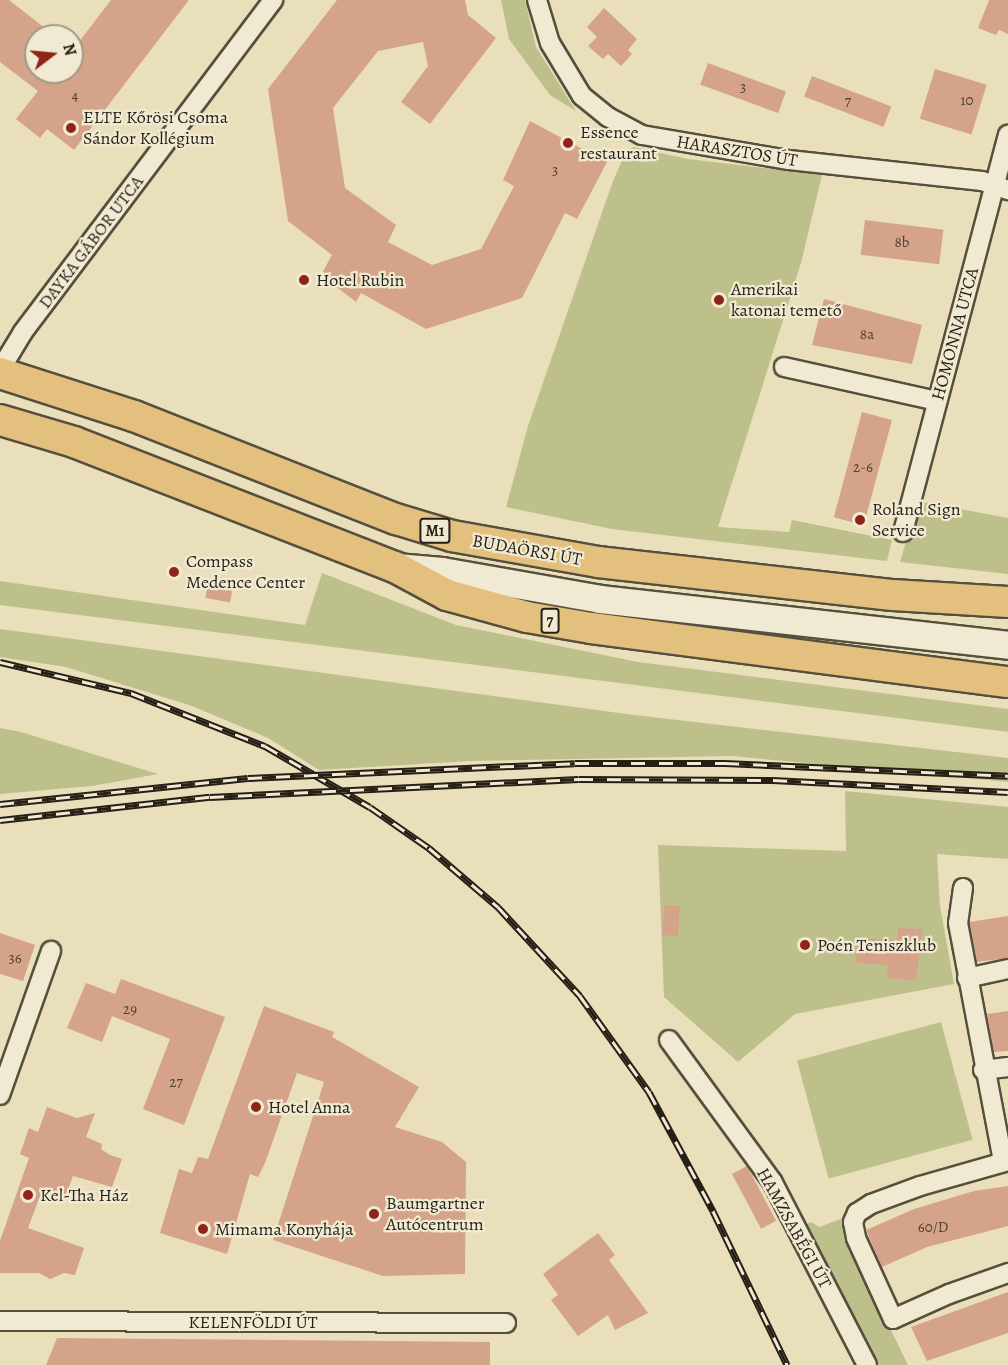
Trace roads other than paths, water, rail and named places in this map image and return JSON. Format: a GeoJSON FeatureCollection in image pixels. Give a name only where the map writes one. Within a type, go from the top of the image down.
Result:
{"type":"FeatureCollection","features":[{"type":"Feature","properties":{"kind":"main road","name":"BUDAÖRSI ÚT"},"geometry":{"type":"LineString","coordinates":[[0,372],[90,400],[396,519],[452,536],[598,562],[956,600],[1008,602]]}},
{"type":"Feature","properties":{"kind":"main road","name":"BUDAÖRSI ÚT"},"geometry":{"type":"LineString","coordinates":[[0,420],[74,442],[395,567],[447,595],[538,619],[1008,682]]}},
{"type":"Feature","properties":{"kind":"main road","name":"BUDAÖRSI ÚT"},"geometry":{"type":"LineString","coordinates":[[395,567],[442,571],[600,599],[1008,645]]}},
{"type":"Feature","properties":{"kind":"main road"},"geometry":{"type":"LineString","coordinates":[[956,600],[1008,609]]}},
{"type":"Feature","properties":{"kind":"street","name":"DAYKA GÁBOR UTCA"},"geometry":{"type":"LineString","coordinates":[[0,372],[22,332],[273,0]]}},
{"type":"Feature","properties":{"kind":"street","name":"HARASZTOS ÚT"},"geometry":{"type":"LineString","coordinates":[[537,0],[550,43],[582,96],[608,117],[642,135],[789,160],[1001,188]]}},
{"type":"Feature","properties":{"kind":"street","name":"HOMONNA UTCA"},"geometry":{"type":"LineString","coordinates":[[903,532],[938,401],[1001,188],[1008,135]]}},
{"type":"Feature","properties":{"kind":"street"},"geometry":{"type":"LineString","coordinates":[[784,367],[938,401]]}},
{"type":"Feature","properties":{"kind":"street"},"geometry":{"type":"LineString","coordinates":[[963,888],[958,922],[983,1070],[1006,1162],[871,1204],[857,1213],[853,1222],[856,1238],[893,1319],[1008,1273]]}},
{"type":"Feature","properties":{"kind":"street"},"geometry":{"type":"LineString","coordinates":[[0,1095],[51,951]]}},
{"type":"Feature","properties":{"kind":"street"},"geometry":{"type":"LineString","coordinates":[[967,978],[1008,969]]}},
{"type":"Feature","properties":{"kind":"street","name":"HAMZSABÉGI ÚT"},"geometry":{"type":"LineString","coordinates":[[669,1040],[772,1181],[867,1365]]}},
{"type":"Feature","properties":{"kind":"street"},"geometry":{"type":"LineString","coordinates":[[983,1070],[1008,1067]]}},
{"type":"Feature","properties":{"kind":"street","name":"KELENFÖLDI ÚT"},"geometry":{"type":"LineString","coordinates":[[0,1321],[506,1323]]}},
{"type":"Feature","properties":{"kind":"railway"},"geometry":{"type":"LineString","coordinates":[[0,662],[131,693],[265,746],[370,807],[429,848],[498,907],[580,996],[649,1092],[713,1211],[787,1365]]}},
{"type":"Feature","properties":{"kind":"railway"},"geometry":{"type":"LineString","coordinates":[[0,804],[248,778],[575,763],[725,763],[1008,776]]}},
{"type":"Feature","properties":{"kind":"railway"},"geometry":{"type":"LineString","coordinates":[[0,820],[210,797],[579,779],[773,780],[1008,792]]}},
{"type":"Feature","properties":{"kind":"place","name":"ELTE Kőrösi Csoma Sándor Kollégium"},"geometry":{"type":"Point","coordinates":[71,128]}},
{"type":"Feature","properties":{"kind":"place","name":"Essence restaurant"},"geometry":{"type":"Point","coordinates":[568,143]}},
{"type":"Feature","properties":{"kind":"place","name":"Hotel Rubin"},"geometry":{"type":"Point","coordinates":[304,280]}},
{"type":"Feature","properties":{"kind":"place","name":"Amerikai katonai temető"},"geometry":{"type":"Point","coordinates":[719,300]}},
{"type":"Feature","properties":{"kind":"place","name":"Roland Sign Service"},"geometry":{"type":"Point","coordinates":[860,520]}},
{"type":"Feature","properties":{"kind":"place","name":"Compass Medence Center"},"geometry":{"type":"Point","coordinates":[174,572]}},
{"type":"Feature","properties":{"kind":"place","name":"Poén Teniszklub"},"geometry":{"type":"Point","coordinates":[805,945]}},
{"type":"Feature","properties":{"kind":"place","name":"Hotel Anna"},"geometry":{"type":"Point","coordinates":[256,1107]}},
{"type":"Feature","properties":{"kind":"place","name":"Kel-Tha Ház"},"geometry":{"type":"Point","coordinates":[28,1195]}},
{"type":"Feature","properties":{"kind":"place","name":"Baumgartner Autócentrum"},"geometry":{"type":"Point","coordinates":[374,1214]}},
{"type":"Feature","properties":{"kind":"place","name":"Mimama Konyhája"},"geometry":{"type":"Point","coordinates":[203,1229]}}]}
